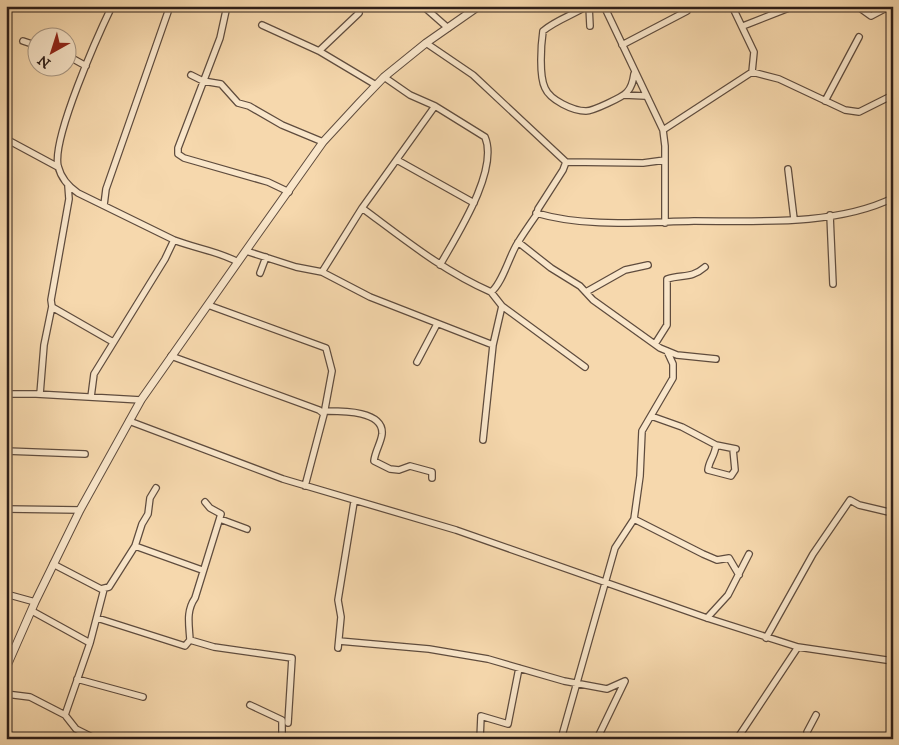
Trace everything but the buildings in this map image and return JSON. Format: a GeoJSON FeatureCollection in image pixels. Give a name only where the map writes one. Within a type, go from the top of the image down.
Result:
{"type":"FeatureCollection","features":[{"type":"Feature","properties":{"kind":"street"},"geometry":{"type":"LineString","coordinates":[[40,394],[44,345],[69,199],[68,186],[58,167],[57,154],[94,44],[112,6]]}},
{"type":"Feature","properties":{"kind":"street"},"geometry":{"type":"LineString","coordinates":[[104,206],[106,189],[170,6]]}},
{"type":"Feature","properties":{"kind":"street"},"geometry":{"type":"LineString","coordinates":[[227,6],[220,38],[178,148],[178,154],[184,158],[268,182],[288,192]]}},
{"type":"Feature","properties":{"kind":"street"},"geometry":{"type":"LineString","coordinates":[[319,50],[359,13],[354,6]]}},
{"type":"Feature","properties":{"kind":"street"},"geometry":{"type":"LineString","coordinates":[[423,6],[448,28]]}},
{"type":"Feature","properties":{"kind":"street"},"geometry":{"type":"LineString","coordinates":[[6,668],[35,602],[80,510],[140,400],[323,142],[384,77],[426,43],[479,6]]}},
{"type":"Feature","properties":{"kind":"street"},"geometry":{"type":"LineString","coordinates":[[590,26],[588,6],[572,16],[552,23],[543,31],[544,87],[550,97],[575,109],[588,112],[624,95],[645,96]]}},
{"type":"Feature","properties":{"kind":"street"},"geometry":{"type":"LineString","coordinates":[[604,6],[645,96],[663,130],[665,223]]}},
{"type":"Feature","properties":{"kind":"street"},"geometry":{"type":"LineString","coordinates":[[622,45],[687,11],[686,6]]}},
{"type":"Feature","properties":{"kind":"street"},"geometry":{"type":"LineString","coordinates":[[732,6],[754,52],[752,72]]}},
{"type":"Feature","properties":{"kind":"street"},"geometry":{"type":"LineString","coordinates":[[743,26],[794,6]]}},
{"type":"Feature","properties":{"kind":"street"},"geometry":{"type":"LineString","coordinates":[[856,6],[871,16],[890,6]]}},
{"type":"Feature","properties":{"kind":"street"},"geometry":{"type":"LineString","coordinates":[[262,25],[319,50],[376,85]]}},
{"type":"Feature","properties":{"kind":"street"},"geometry":{"type":"LineString","coordinates":[[825,101],[859,37]]}},
{"type":"Feature","properties":{"kind":"street"},"geometry":{"type":"LineString","coordinates":[[23,41],[28,43]]}},
{"type":"Feature","properties":{"kind":"street"},"geometry":{"type":"LineString","coordinates":[[426,43],[473,75],[566,162],[643,163],[665,160]]}},
{"type":"Feature","properties":{"kind":"street"},"geometry":{"type":"LineString","coordinates":[[78,62],[86,66]]}},
{"type":"Feature","properties":{"kind":"street"},"geometry":{"type":"LineString","coordinates":[[624,95],[633,82],[634,72]]}},
{"type":"Feature","properties":{"kind":"street"},"geometry":{"type":"LineString","coordinates":[[663,130],[752,72],[779,79],[844,110],[859,112],[893,95]]}},
{"type":"Feature","properties":{"kind":"street"},"geometry":{"type":"LineString","coordinates":[[190,75],[203,81],[221,84],[238,103],[249,106],[282,125],[323,142]]}},
{"type":"Feature","properties":{"kind":"street"},"geometry":{"type":"LineString","coordinates":[[384,77],[410,96],[435,106],[485,137],[488,144],[486,167],[474,203],[440,265]]}},
{"type":"Feature","properties":{"kind":"street"},"geometry":{"type":"LineString","coordinates":[[322,272],[362,208],[435,106]]}},
{"type":"Feature","properties":{"kind":"street"},"geometry":{"type":"LineString","coordinates":[[7,137],[58,167]]}},
{"type":"Feature","properties":{"kind":"street"},"geometry":{"type":"LineString","coordinates":[[397,160],[474,203]]}},
{"type":"Feature","properties":{"kind":"street"},"geometry":{"type":"LineString","coordinates":[[491,292],[497,288],[503,269],[564,170],[566,162]]}},
{"type":"Feature","properties":{"kind":"street"},"geometry":{"type":"LineString","coordinates":[[788,169],[794,219]]}},
{"type":"Feature","properties":{"kind":"street"},"geometry":{"type":"LineString","coordinates":[[68,186],[78,194],[174,240],[190,247],[211,250],[238,262]]}},
{"type":"Feature","properties":{"kind":"street"},"geometry":{"type":"LineString","coordinates":[[537,213],[562,221],[665,223],[794,219],[830,215],[877,206],[893,198]]}},
{"type":"Feature","properties":{"kind":"street"},"geometry":{"type":"LineString","coordinates":[[362,208],[385,223],[415,249],[468,282],[491,292],[502,306],[585,367]]}},
{"type":"Feature","properties":{"kind":"street"},"geometry":{"type":"LineString","coordinates":[[830,215],[833,284]]}},
{"type":"Feature","properties":{"kind":"street"},"geometry":{"type":"LineString","coordinates":[[91,397],[94,374],[165,259],[174,240]]}},
{"type":"Feature","properties":{"kind":"street"},"geometry":{"type":"LineString","coordinates":[[518,242],[586,292],[593,300],[655,344],[677,355],[716,359]]}},
{"type":"Feature","properties":{"kind":"street"},"geometry":{"type":"LineString","coordinates":[[246,251],[322,272],[370,298],[492,345]]}},
{"type":"Feature","properties":{"kind":"street"},"geometry":{"type":"LineString","coordinates":[[260,274],[266,257]]}},
{"type":"Feature","properties":{"kind":"street"},"geometry":{"type":"LineString","coordinates":[[586,292],[625,270],[648,265]]}},
{"type":"Feature","properties":{"kind":"street"},"geometry":{"type":"LineString","coordinates":[[655,344],[667,325],[667,279],[679,275],[695,275],[705,267]]}},
{"type":"Feature","properties":{"kind":"street"},"geometry":{"type":"LineString","coordinates":[[208,304],[326,348],[332,371],[325,412],[305,486]]}},
{"type":"Feature","properties":{"kind":"street"},"geometry":{"type":"LineString","coordinates":[[52,306],[113,342]]}},
{"type":"Feature","properties":{"kind":"street"},"geometry":{"type":"LineString","coordinates":[[483,440],[492,345],[502,306]]}},
{"type":"Feature","properties":{"kind":"street"},"geometry":{"type":"LineString","coordinates":[[417,362],[437,324]]}},
{"type":"Feature","properties":{"kind":"street"},"geometry":{"type":"LineString","coordinates":[[560,739],[615,548],[634,519],[639,486],[642,431],[673,378],[673,364],[667,351]]}},
{"type":"Feature","properties":{"kind":"street"},"geometry":{"type":"LineString","coordinates":[[171,356],[318,410],[325,412],[351,411],[373,418],[380,425],[382,433],[374,461],[390,469],[399,470],[410,466],[432,472],[432,478]]}},
{"type":"Feature","properties":{"kind":"street"},"geometry":{"type":"LineString","coordinates":[[6,394],[40,394],[140,400]]}},
{"type":"Feature","properties":{"kind":"street"},"geometry":{"type":"LineString","coordinates":[[651,416],[682,427],[716,446],[734,449],[735,470],[731,476],[724,476],[708,470],[709,462],[715,454],[716,446]]}},
{"type":"Feature","properties":{"kind":"street"},"geometry":{"type":"LineString","coordinates":[[129,421],[305,486],[354,502],[456,530],[766,638],[798,647],[893,662]]}},
{"type":"Feature","properties":{"kind":"street"},"geometry":{"type":"LineString","coordinates":[[6,451],[85,454]]}},
{"type":"Feature","properties":{"kind":"street"},"geometry":{"type":"LineString","coordinates":[[65,715],[90,642],[104,589],[115,581],[135,546],[142,524],[148,514],[150,498],[156,488]]}},
{"type":"Feature","properties":{"kind":"street"},"geometry":{"type":"LineString","coordinates":[[766,638],[813,554],[850,500],[859,505],[893,513]]}},
{"type":"Feature","properties":{"kind":"street"},"geometry":{"type":"LineString","coordinates":[[96,618],[185,646],[190,640],[189,610],[195,598],[202,570],[221,514],[210,508],[206,502]]}},
{"type":"Feature","properties":{"kind":"street"},"geometry":{"type":"LineString","coordinates":[[338,648],[341,617],[338,600],[354,502]]}},
{"type":"Feature","properties":{"kind":"street"},"geometry":{"type":"LineString","coordinates":[[6,509],[80,510]]}},
{"type":"Feature","properties":{"kind":"street"},"geometry":{"type":"LineString","coordinates":[[220,518],[247,529]]}},
{"type":"Feature","properties":{"kind":"street"},"geometry":{"type":"LineString","coordinates":[[634,519],[717,560],[728,558],[738,575]]}},
{"type":"Feature","properties":{"kind":"street"},"geometry":{"type":"LineString","coordinates":[[135,546],[202,570]]}},
{"type":"Feature","properties":{"kind":"street"},"geometry":{"type":"LineString","coordinates":[[707,618],[728,595],[749,554]]}},
{"type":"Feature","properties":{"kind":"street"},"geometry":{"type":"LineString","coordinates":[[53,564],[104,589]]}},
{"type":"Feature","properties":{"kind":"street"},"geometry":{"type":"LineString","coordinates":[[6,594],[35,602]]}},
{"type":"Feature","properties":{"kind":"street"},"geometry":{"type":"LineString","coordinates":[[32,611],[90,642]]}},
{"type":"Feature","properties":{"kind":"street"},"geometry":{"type":"LineString","coordinates":[[190,640],[214,647],[292,658],[288,723]]}},
{"type":"Feature","properties":{"kind":"street"},"geometry":{"type":"LineString","coordinates":[[338,641],[429,649],[488,659],[564,681],[607,689],[625,682],[597,739]]}},
{"type":"Feature","properties":{"kind":"street"},"geometry":{"type":"LineString","coordinates":[[737,739],[798,647]]}},
{"type":"Feature","properties":{"kind":"street"},"geometry":{"type":"LineString","coordinates":[[480,739],[481,716],[508,724],[519,668]]}},
{"type":"Feature","properties":{"kind":"street"},"geometry":{"type":"LineString","coordinates":[[77,678],[143,697]]}},
{"type":"Feature","properties":{"kind":"street"},"geometry":{"type":"LineString","coordinates":[[6,694],[30,697],[65,715],[76,729],[96,739]]}},
{"type":"Feature","properties":{"kind":"street"},"geometry":{"type":"LineString","coordinates":[[250,705],[282,720],[282,739]]}},
{"type":"Feature","properties":{"kind":"street"},"geometry":{"type":"LineString","coordinates":[[808,739],[807,732],[816,715]]}}]}
